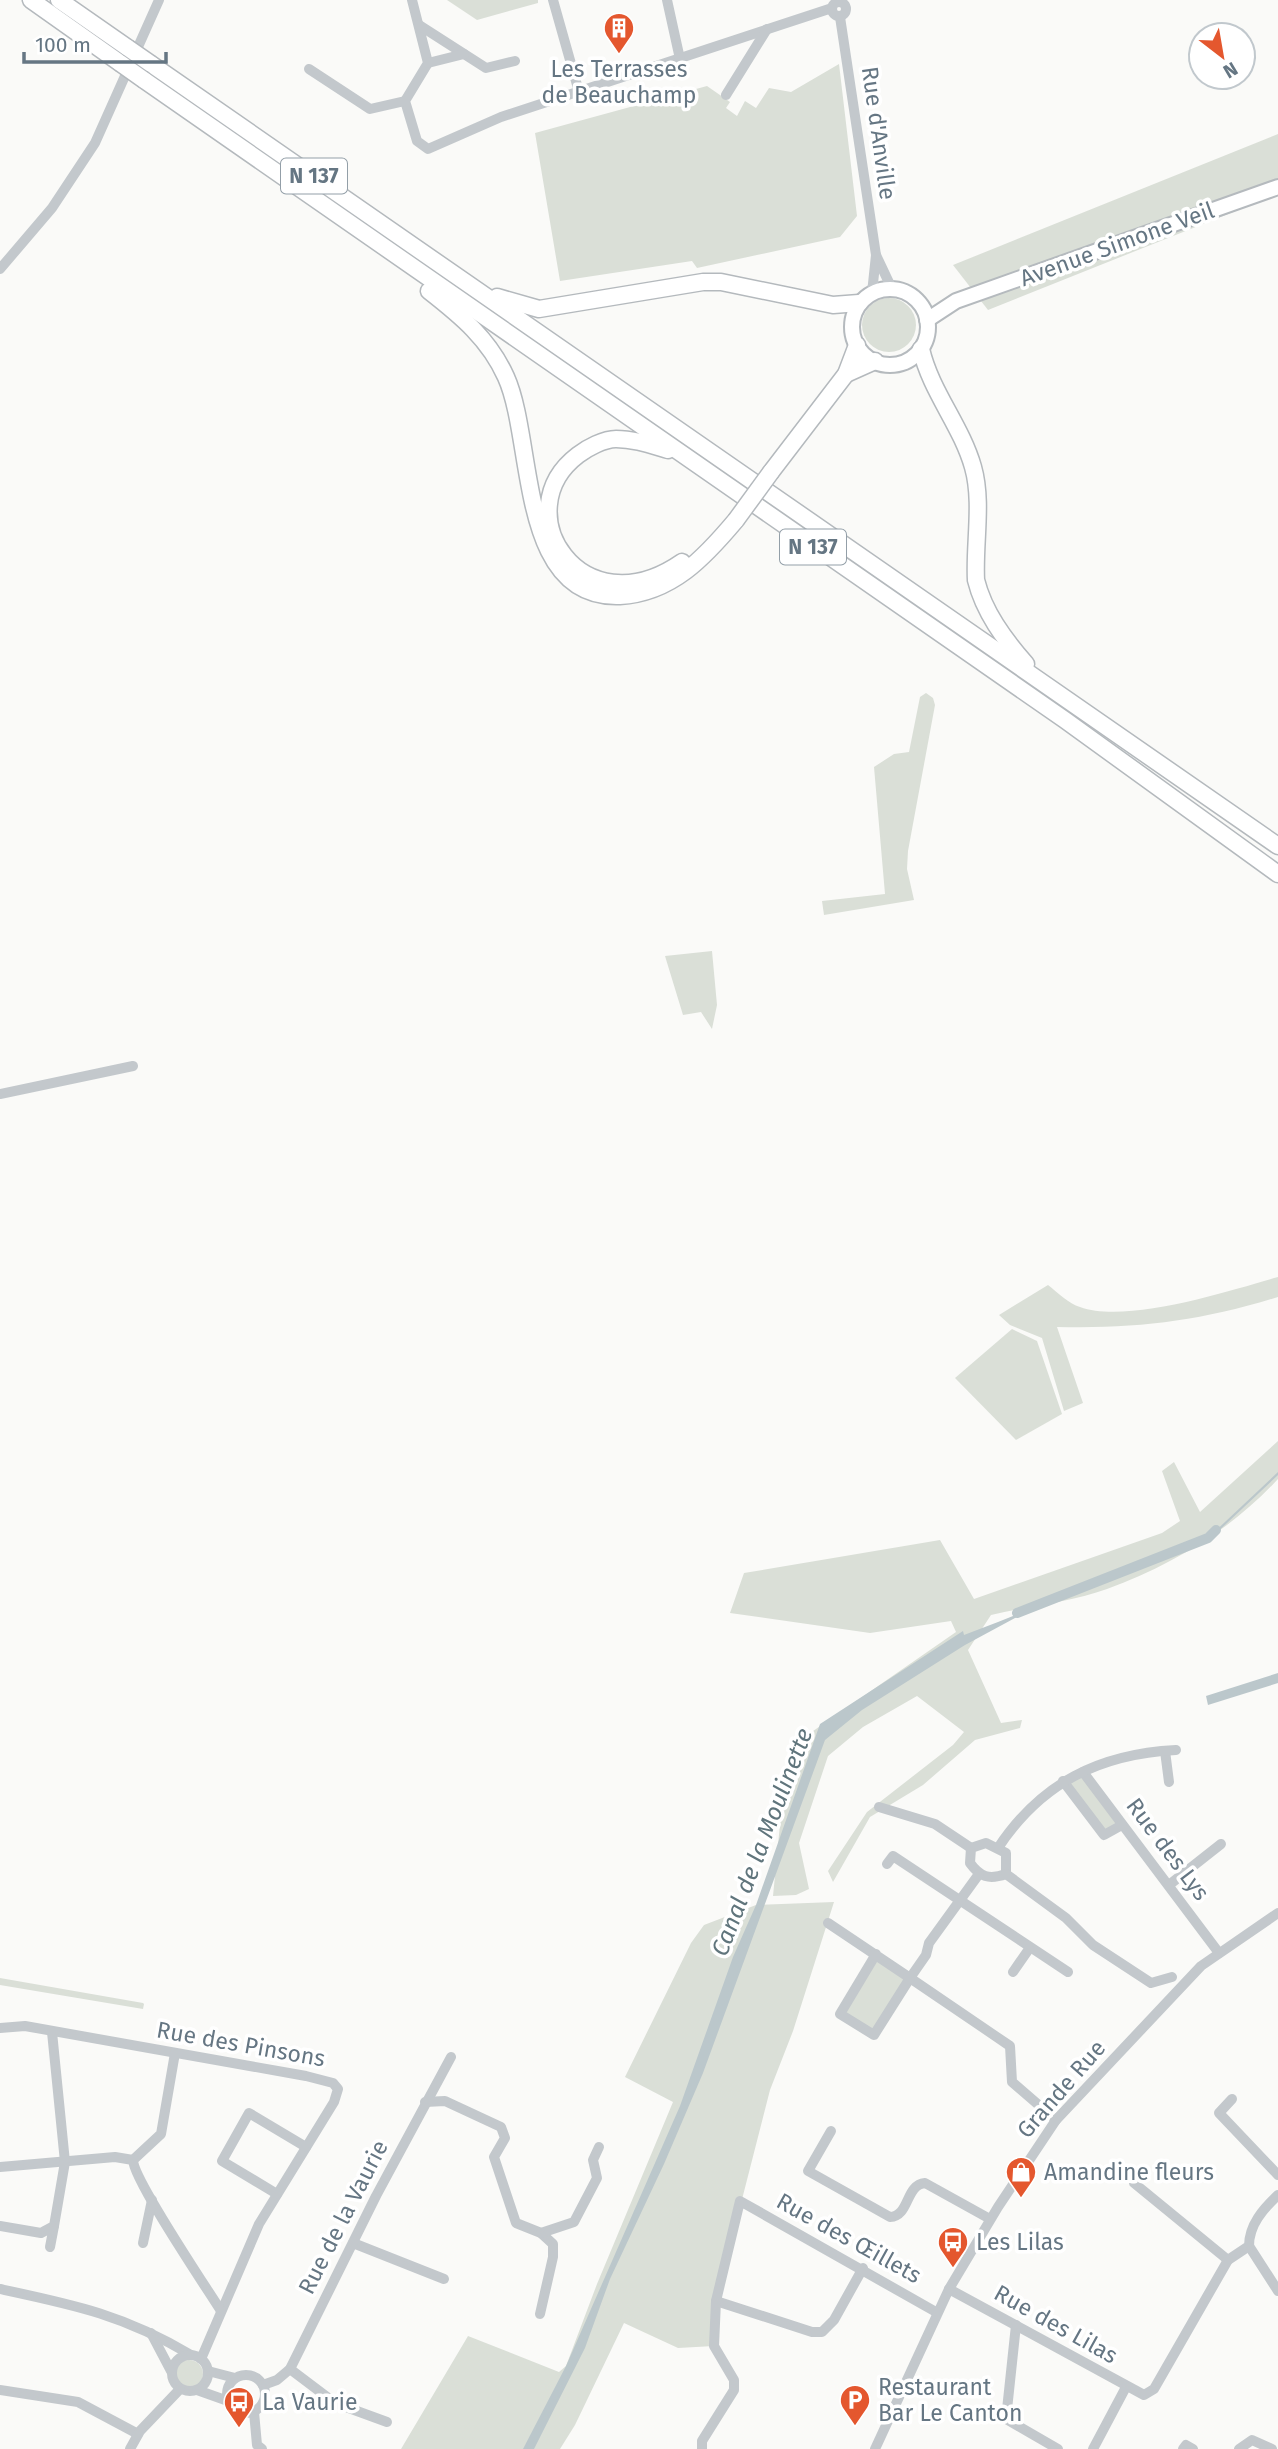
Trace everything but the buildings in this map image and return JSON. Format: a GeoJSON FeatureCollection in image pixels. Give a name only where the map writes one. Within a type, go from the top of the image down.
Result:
{"type":"FeatureCollection","features":[{"type":"Feature","properties":{"kind":"highway","name":"N 137"},"geometry":{"type":"LineString","coordinates":[[31,0],[346,222],[1065,720],[1278,874]]}},
{"type":"Feature","properties":{"kind":"highway","name":"N 137"},"geometry":{"type":"LineString","coordinates":[[59,0],[132,48],[151,64],[1278,846]]}},
{"type":"Feature","properties":{"kind":"highway"},"geometry":{"type":"LineString","coordinates":[[346,222],[466,320],[493,349],[520,417],[541,537],[550,557],[567,578],[587,590],[610,596],[653,591],[684,573],[712,550],[846,374],[857,345]]}},
{"type":"Feature","properties":{"kind":"highway"},"geometry":{"type":"LineString","coordinates":[[476,289],[525,307],[539,309],[703,282],[737,284],[832,305],[866,298]]}},
{"type":"Feature","properties":{"kind":"highway"},"geometry":{"type":"LineString","coordinates":[[921,349],[931,381],[961,435],[974,470],[975,557],[979,593],[1002,635],[1041,681]]}},
{"type":"Feature","properties":{"kind":"highway"},"geometry":{"type":"LineString","coordinates":[[846,374],[875,361]]}},
{"type":"Feature","properties":{"kind":"highway"},"geometry":{"type":"LineString","coordinates":[[681,454],[641,442],[613,439],[585,450],[569,462],[556,480],[549,502],[551,530],[559,548],[572,566],[590,578],[630,585],[649,580],[676,566],[731,525]]}},
{"type":"Feature","properties":{"kind":"main road","name":"Avenue Simone Veil"},"geometry":{"type":"LineString","coordinates":[[927,320],[956,301],[1278,187]]}},
{"type":"Feature","properties":{"kind":"main road"},"geometry":{"type":"LineString","coordinates":[[892,289],[902,291],[919,303],[927,320],[927,334],[921,349],[898,363],[875,361],[857,345],[852,325],[866,298],[892,289]]}},
{"type":"Feature","properties":{"kind":"main road","name":"Avenue Simone Veil"},"geometry":{"type":"LineString","coordinates":[[919,303],[956,301]]}},
{"type":"Feature","properties":{"kind":"street"},"geometry":{"type":"LineString","coordinates":[[0,269],[52,208],[90,152],[132,48],[159,0]]}},
{"type":"Feature","properties":{"kind":"street"},"geometry":{"type":"LineString","coordinates":[[309,69],[370,109],[405,101],[428,62],[412,0]]}},
{"type":"Feature","properties":{"kind":"street"},"geometry":{"type":"LineString","coordinates":[[553,0],[579,92]]}},
{"type":"Feature","properties":{"kind":"street"},"geometry":{"type":"LineString","coordinates":[[667,0],[680,59]]}},
{"type":"Feature","properties":{"kind":"street"},"geometry":{"type":"LineString","coordinates":[[405,101],[417,141],[428,149],[501,117],[840,6]]}},
{"type":"Feature","properties":{"kind":"street","name":"Rue d'Anville"},"geometry":{"type":"LineString","coordinates":[[840,6],[876,255],[892,289]]}},
{"type":"Feature","properties":{"kind":"street"},"geometry":{"type":"LineString","coordinates":[[419,25],[486,68],[514,61]]}},
{"type":"Feature","properties":{"kind":"street"},"geometry":{"type":"LineString","coordinates":[[726,95],[767,29]]}},
{"type":"Feature","properties":{"kind":"street"},"geometry":{"type":"LineString","coordinates":[[428,62],[464,54]]}},
{"type":"Feature","properties":{"kind":"street","name":"Rue d'Anville"},"geometry":{"type":"LineString","coordinates":[[866,298],[876,255]]}},
{"type":"Feature","properties":{"kind":"street"},"geometry":{"type":"LineString","coordinates":[[0,1094],[133,1066]]}},
{"type":"Feature","properties":{"kind":"street"},"geometry":{"type":"LineString","coordinates":[[998,1848],[1022,1814],[1063,1782],[1106,1760],[1170,1750],[1169,1783]]}},
{"type":"Feature","properties":{"kind":"street","name":"Rue des Lys"},"geometry":{"type":"LineString","coordinates":[[1083,1772],[1219,1952]]}},
{"type":"Feature","properties":{"kind":"street"},"geometry":{"type":"LineString","coordinates":[[1063,1782],[1104,1835],[1122,1825]]}},
{"type":"Feature","properties":{"kind":"street"},"geometry":{"type":"LineString","coordinates":[[879,1807],[935,1824],[971,1848]]}},
{"type":"Feature","properties":{"kind":"street"},"geometry":{"type":"LineString","coordinates":[[971,1848],[986,1843],[1006,1853],[1006,1874]]}},
{"type":"Feature","properties":{"kind":"street"},"geometry":{"type":"LineString","coordinates":[[1169,1885],[1221,1844]]}},
{"type":"Feature","properties":{"kind":"street"},"geometry":{"type":"LineString","coordinates":[[971,1848],[970,1863],[979,1874],[989,1878],[1006,1874],[1066,1918],[1093,1945],[1151,1983],[1164,2004]]}},
{"type":"Feature","properties":{"kind":"street"},"geometry":{"type":"LineString","coordinates":[[887,1864],[893,1856],[929,1882],[937,1883],[1029,1949],[1038,1950],[1068,1972]]}},
{"type":"Feature","properties":{"kind":"street"},"geometry":{"type":"LineString","coordinates":[[876,1954],[840,2014],[874,2035],[926,1955],[929,1943],[979,1874]]}},
{"type":"Feature","properties":{"kind":"street","name":"Grande Rue"},"geometry":{"type":"LineString","coordinates":[[876,2449],[936,2312],[990,2219],[1056,2120],[1164,2004],[1219,1952],[1278,1913]]}},
{"type":"Feature","properties":{"kind":"street"},"geometry":{"type":"LineString","coordinates":[[828,1923],[1010,2046],[1012,2082],[1056,2120]]}},
{"type":"Feature","properties":{"kind":"street"},"geometry":{"type":"LineString","coordinates":[[1013,1972],[1029,1949]]}},
{"type":"Feature","properties":{"kind":"street"},"geometry":{"type":"LineString","coordinates":[[1151,1983],[1172,1978]]}},
{"type":"Feature","properties":{"kind":"street","name":"Rue des Pinsons"},"geometry":{"type":"LineString","coordinates":[[0,2028],[25,2026],[175,2053],[333,2083],[338,2089],[334,2102],[259,2224],[221,2311],[196,2357]]}},
{"type":"Feature","properties":{"kind":"street"},"geometry":{"type":"LineString","coordinates":[[0,2226],[49,2235],[65,2162],[52,2032]]}},
{"type":"Feature","properties":{"kind":"street"},"geometry":{"type":"LineString","coordinates":[[133,2160],[161,2134],[175,2053]]}},
{"type":"Feature","properties":{"kind":"street","name":"Rue de la Vaurie"},"geometry":{"type":"LineString","coordinates":[[290,2369],[425,2102],[451,2057]]}},
{"type":"Feature","properties":{"kind":"street"},"geometry":{"type":"LineString","coordinates":[[1232,2099],[1219,2113],[1278,2175]]}},
{"type":"Feature","properties":{"kind":"street"},"geometry":{"type":"LineString","coordinates":[[425,2102],[445,2101],[501,2127],[505,2138],[494,2157],[516,2223],[541,2233],[553,2244],[553,2257],[540,2314]]}},
{"type":"Feature","properties":{"kind":"street"},"geometry":{"type":"LineString","coordinates":[[277,2194],[222,2161],[249,2113],[306,2147]]}},
{"type":"Feature","properties":{"kind":"street"},"geometry":{"type":"LineString","coordinates":[[831,2131],[808,2171],[890,2217],[901,2213],[915,2187],[925,2183],[990,2219]]}},
{"type":"Feature","properties":{"kind":"street"},"geometry":{"type":"LineString","coordinates":[[541,2233],[573,2222],[597,2178],[593,2160],[599,2147]]}},
{"type":"Feature","properties":{"kind":"street"},"geometry":{"type":"LineString","coordinates":[[0,2167],[115,2157],[133,2160]]}},
{"type":"Feature","properties":{"kind":"street"},"geometry":{"type":"LineString","coordinates":[[133,2160],[134,2167],[152,2200],[155,2213],[221,2311]]}},
{"type":"Feature","properties":{"kind":"street"},"geometry":{"type":"LineString","coordinates":[[1133,2183],[1228,2260],[1249,2246]]}},
{"type":"Feature","properties":{"kind":"street"},"geometry":{"type":"LineString","coordinates":[[1278,2195],[1256,2221],[1249,2237],[1249,2246],[1278,2291]]}},
{"type":"Feature","properties":{"kind":"street","name":"Rue des Œillets"},"geometry":{"type":"LineString","coordinates":[[716,2301],[740,2201],[863,2268],[936,2312]]}},
{"type":"Feature","properties":{"kind":"street"},"geometry":{"type":"LineString","coordinates":[[144,2243],[155,2213]]}},
{"type":"Feature","properties":{"kind":"street"},"geometry":{"type":"LineString","coordinates":[[353,2243],[444,2280]]}},
{"type":"Feature","properties":{"kind":"street","name":"Rue des Lilas"},"geometry":{"type":"LineString","coordinates":[[949,2289],[1144,2395],[1154,2389],[1228,2260]]}},
{"type":"Feature","properties":{"kind":"street"},"geometry":{"type":"LineString","coordinates":[[702,2449],[702,2441],[734,2390],[734,2380],[714,2346],[716,2301],[812,2332],[822,2332],[834,2319],[863,2268]]}},
{"type":"Feature","properties":{"kind":"street"},"geometry":{"type":"LineString","coordinates":[[0,2289],[113,2315],[149,2330],[196,2357],[208,2371],[235,2378],[254,2376],[263,2385],[263,2403],[254,2412]]}},
{"type":"Feature","properties":{"kind":"street"},"geometry":{"type":"LineString","coordinates":[[1016,2325],[1006,2419],[1058,2449]]}},
{"type":"Feature","properties":{"kind":"street"},"geometry":{"type":"LineString","coordinates":[[149,2330],[172,2371],[173,2381],[180,2389],[197,2390],[228,2401],[236,2410],[254,2412]]}},
{"type":"Feature","properties":{"kind":"street"},"geometry":{"type":"LineString","coordinates":[[172,2371],[178,2359],[196,2357]]}},
{"type":"Feature","properties":{"kind":"street"},"geometry":{"type":"LineString","coordinates":[[263,2385],[277,2380],[290,2369],[335,2403],[387,2422]]}},
{"type":"Feature","properties":{"kind":"street"},"geometry":{"type":"LineString","coordinates":[[197,2390],[205,2383],[208,2371]]}},
{"type":"Feature","properties":{"kind":"street"},"geometry":{"type":"LineString","coordinates":[[228,2401],[227,2388],[235,2378]]}},
{"type":"Feature","properties":{"kind":"street"},"geometry":{"type":"LineString","coordinates":[[1093,2449],[1126,2387]]}},
{"type":"Feature","properties":{"kind":"street"},"geometry":{"type":"LineString","coordinates":[[130,2449],[138,2434],[180,2389]]}},
{"type":"Feature","properties":{"kind":"street"},"geometry":{"type":"LineString","coordinates":[[0,2390],[78,2402],[138,2434]]}},
{"type":"Feature","properties":{"kind":"street"},"geometry":{"type":"LineString","coordinates":[[254,2412],[257,2445],[262,2449]]}},
{"type":"Feature","properties":{"kind":"street"},"geometry":{"type":"LineString","coordinates":[[1239,2449],[1252,2440],[1272,2449]]}},
{"type":"Feature","properties":{"kind":"street"},"geometry":{"type":"LineString","coordinates":[[1183,2449],[1186,2445],[1193,2449]]}},
{"type":"Feature","properties":{"kind":"shaded area"},"geometry":{"type":"Polygon","coordinates":[[[447,0],[538,0],[538,3],[477,20],[447,0]]]}},
{"type":"Feature","properties":{"kind":"shaded area"},"geometry":{"type":"Polygon","coordinates":[[[839,64],[857,216],[840,237],[697,268],[692,261],[560,281],[535,133],[707,86],[730,102],[726,108],[737,116],[745,101],[756,108],[769,88],[791,92],[839,64]]]}},
{"type":"Feature","properties":{"kind":"shaded area"},"geometry":{"type":"Polygon","coordinates":[[[1278,134],[1278,194],[988,310],[953,265],[1278,134]]]}},
{"type":"Feature","properties":{"kind":"shaded area"},"geometry":{"type":"Polygon","coordinates":[[[889,298],[908,306],[916,325],[908,344],[889,352],[870,344],[862,325],[870,306],[889,298]]]}},
{"type":"Feature","properties":{"kind":"shaded area"},"geometry":{"type":"Polygon","coordinates":[[[926,693],[933,698],[935,705],[908,851],[907,869],[914,900],[824,915],[822,901],[885,894],[874,767],[894,754],[909,752],[920,697],[926,693]]]}},
{"type":"Feature","properties":{"kind":"shaded area"},"geometry":{"type":"Polygon","coordinates":[[[712,951],[717,1005],[712,1029],[701,1012],[683,1015],[665,956],[712,951]]]}},
{"type":"Feature","properties":{"kind":"shaded area"},"geometry":{"type":"Polygon","coordinates":[[[1278,1277],[1278,1297],[1222,1312],[1142,1325],[1057,1327],[1083,1403],[1064,1411],[1042,1338],[1010,1325],[999,1315],[1048,1285],[1067,1301],[1080,1307],[1100,1311],[1124,1311],[1178,1304],[1278,1277]]]}},
{"type":"Feature","properties":{"kind":"shaded area"},"geometry":{"type":"Polygon","coordinates":[[[1012,1329],[1037,1341],[1062,1414],[1016,1440],[955,1378],[1012,1329]]]}},
{"type":"Feature","properties":{"kind":"shaded area"},"geometry":{"type":"Polygon","coordinates":[[[1278,1441],[1278,1479],[1241,1514],[1199,1544],[1155,1569],[1107,1589],[1064,1601],[991,1615],[968,1650],[1001,1723],[1022,1720],[1020,1728],[975,1740],[923,1785],[870,1817],[833,1882],[828,1871],[867,1812],[953,1745],[964,1732],[917,1696],[863,1727],[828,1756],[799,1843],[809,1889],[796,1895],[773,1896],[782,1804],[803,1738],[956,1632],[951,1621],[870,1633],[730,1613],[744,1573],[940,1540],[974,1599],[1162,1533],[1180,1521],[1162,1471],[1174,1462],[1200,1512],[1278,1441]]]}},
{"type":"Feature","properties":{"kind":"shaded area"},"geometry":{"type":"Polygon","coordinates":[[[1278,1472],[1278,1475],[1210,1539],[1015,1618],[965,1645],[862,1710],[825,1740],[703,2073],[610,2279],[585,2348],[534,2449],[523,2449],[566,2366],[680,2106],[733,1957],[756,1905],[820,1724],[963,1631],[964,1635],[1208,1538],[1278,1472]]]}},
{"type":"Feature","properties":{"kind":"shaded area"},"geometry":{"type":"Polygon","coordinates":[[[1278,1673],[1278,1683],[1208,1705],[1206,1696],[1278,1673]]]}},
{"type":"Feature","properties":{"kind":"shaded area"},"geometry":{"type":"Polygon","coordinates":[[[1083,1772],[1122,1825],[1104,1835],[1063,1781],[1083,1772]]]}},
{"type":"Feature","properties":{"kind":"shaded area"},"geometry":{"type":"Polygon","coordinates":[[[834,1902],[793,2031],[770,2090],[716,2301],[714,2346],[678,2348],[624,2323],[575,2425],[560,2449],[401,2449],[468,2336],[559,2372],[566,2366],[673,2102],[625,2077],[691,1943],[704,1925],[756,1905],[834,1902]]]}},
{"type":"Feature","properties":{"kind":"shaded area"},"geometry":{"type":"Polygon","coordinates":[[[876,1954],[910,1978],[874,2035],[840,2014],[876,1954]]]}},
{"type":"Feature","properties":{"kind":"shaded area"},"geometry":{"type":"Polygon","coordinates":[[[0,1978],[144,2004],[143,2009],[0,1985],[0,1978]]]}},
{"type":"Feature","properties":{"kind":"shaded area"},"geometry":{"type":"Polygon","coordinates":[[[189,2360],[199,2364],[203,2374],[199,2384],[189,2388],[179,2384],[175,2374],[179,2364],[189,2360]]]}},
{"type":"Feature","properties":{"kind":"waterway","name":"Canal de la Moulinette"},"geometry":{"type":"LineString","coordinates":[[1017,1613],[1208,1538],[1216,1530]]}},
{"type":"Feature","properties":{"kind":"place","name":"Les Terrasses de Beauchamp"},"geometry":{"type":"Point","coordinates":[619,55]}},
{"type":"Feature","properties":{"kind":"place","name":"Amandine fleurs"},"geometry":{"type":"Point","coordinates":[1021,2199]}},
{"type":"Feature","properties":{"kind":"place","name":"Les Lilas"},"geometry":{"type":"Point","coordinates":[953,2269]}},
{"type":"Feature","properties":{"kind":"place","name":"Restaurant Bar Le Canton"},"geometry":{"type":"Point","coordinates":[855,2427]}},
{"type":"Feature","properties":{"kind":"place","name":"La Vaurie"},"geometry":{"type":"Point","coordinates":[239,2429]}}]}
